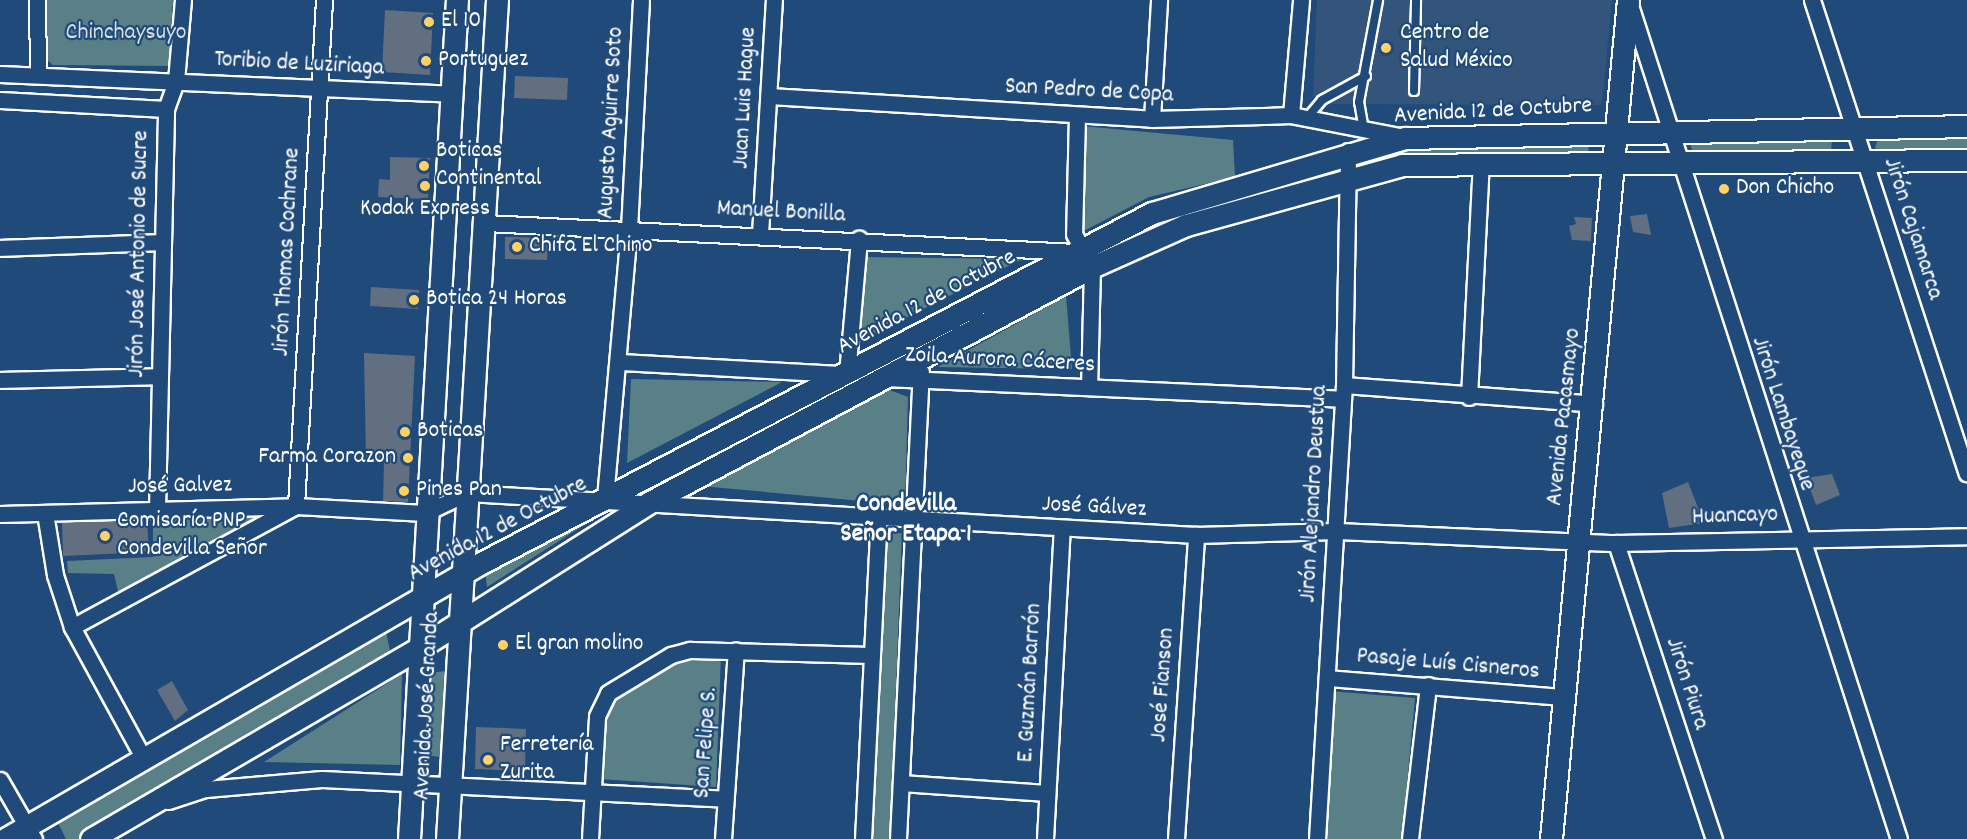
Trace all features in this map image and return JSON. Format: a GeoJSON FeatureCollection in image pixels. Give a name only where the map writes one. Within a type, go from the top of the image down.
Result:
{"type":"FeatureCollection","features":[{"type":"Feature","properties":{"kind":"main road","name":"Avenida José Granda"},"geometry":{"type":"LineString","coordinates":[[409,839],[425,513],[458,0]]}},
{"type":"Feature","properties":{"kind":"main road","name":"Avenida José Granda"},"geometry":{"type":"LineString","coordinates":[[447,839],[460,575],[485,223],[497,0]]}},
{"type":"Feature","properties":{"kind":"main road","name":"Avenida Pacasmayo"},"geometry":{"type":"LineString","coordinates":[[1551,839],[1577,543],[1594,404],[1628,0]]}},
{"type":"Feature","properties":{"kind":"main road","name":"Avenida 12 de Octubre"},"geometry":{"type":"LineString","coordinates":[[5,839],[30,833],[144,759],[421,600],[460,575],[1152,213],[1348,151],[1405,138],[1854,125],[1967,126]]}},
{"type":"Feature","properties":{"kind":"main road","name":"Avenida 12 de Octubre"},"geometry":{"type":"LineString","coordinates":[[91,839],[419,648],[459,618],[650,502],[885,378],[921,369],[1092,267],[1186,225],[1402,165],[1865,158],[1967,160]]}},
{"type":"Feature","properties":{"kind":"street"},"geometry":{"type":"LineString","coordinates":[[37,0],[38,75]]}},
{"type":"Feature","properties":{"kind":"street","name":"Jirón José Antonio de Sucre"},"geometry":{"type":"LineString","coordinates":[[157,510],[166,109],[176,81],[183,0]]}},
{"type":"Feature","properties":{"kind":"street","name":"Jirón Thomas Cochrane"},"geometry":{"type":"LineString","coordinates":[[296,506],[324,0]]}},
{"type":"Feature","properties":{"kind":"street","name":"Augusto Aguirre Soto"},"geometry":{"type":"LineString","coordinates":[[607,498],[629,229],[640,0]]}},
{"type":"Feature","properties":{"kind":"street","name":"Juan Luis Hague"},"geometry":{"type":"LineString","coordinates":[[760,234],[774,0]]}},
{"type":"Feature","properties":{"kind":"street"},"geometry":{"type":"LineString","coordinates":[[1152,119],[1159,0]]}},
{"type":"Feature","properties":{"kind":"street"},"geometry":{"type":"LineString","coordinates":[[1291,115],[1301,0]]}},
{"type":"Feature","properties":{"kind":"street","name":"Jirón Lambayeque"},"geometry":{"type":"LineString","coordinates":[[1628,0],[1798,538],[1899,839]]}},
{"type":"Feature","properties":{"kind":"street","name":"Jirón Cajamarca"},"geometry":{"type":"LineString","coordinates":[[1812,0],[1967,473]]}},
{"type":"Feature","properties":{"kind":"street","name":"Toribio de Luziriaga"},"geometry":{"type":"LineString","coordinates":[[0,74],[452,94]]}},
{"type":"Feature","properties":{"kind":"street","name":"San Pedro de Copa"},"geometry":{"type":"LineString","coordinates":[[769,96],[1152,119],[1291,115],[1405,138]]}},
{"type":"Feature","properties":{"kind":"street"},"geometry":{"type":"LineString","coordinates":[[0,100],[166,109]]}},
{"type":"Feature","properties":{"kind":"street"},"geometry":{"type":"LineString","coordinates":[[1077,115],[1074,234],[1078,250],[1092,267],[1089,387]]}},
{"type":"Feature","properties":{"kind":"street","name":"Jirón Alejandro Deustua"},"geometry":{"type":"LineString","coordinates":[[1317,839],[1343,392],[1350,178],[1348,151]]}},
{"type":"Feature","properties":{"kind":"street"},"geometry":{"type":"LineString","coordinates":[[1468,397],[1481,163]]}},
{"type":"Feature","properties":{"kind":"street","name":"Manuel Bonilla"},"geometry":{"type":"LineString","coordinates":[[485,223],[1078,250]]}},
{"type":"Feature","properties":{"kind":"street"},"geometry":{"type":"LineString","coordinates":[[848,374],[859,239]]}},
{"type":"Feature","properties":{"kind":"street"},"geometry":{"type":"LineString","coordinates":[[0,248],[163,242]]}},
{"type":"Feature","properties":{"kind":"street","name":"Zoila Aurora Cáceres"},"geometry":{"type":"LineString","coordinates":[[619,362],[885,378]]}},
{"type":"Feature","properties":{"kind":"street"},"geometry":{"type":"LineString","coordinates":[[898,839],[921,369]]}},
{"type":"Feature","properties":{"kind":"street","name":"Zoila Aurora Cáceres"},"geometry":{"type":"LineString","coordinates":[[921,369],[1089,387],[1343,392],[1594,404]]}},
{"type":"Feature","properties":{"kind":"street"},"geometry":{"type":"LineString","coordinates":[[0,380],[160,376]]}},
{"type":"Feature","properties":{"kind":"street","name":"José Galvez"},"geometry":{"type":"LineString","coordinates":[[0,514],[296,506],[425,513],[467,493],[607,498]]}},
{"type":"Feature","properties":{"kind":"street","name":"José Gálvez"},"geometry":{"type":"LineString","coordinates":[[607,498],[1062,530],[1196,535],[1336,531],[1577,543]]}},
{"type":"Feature","properties":{"kind":"street"},"geometry":{"type":"LineString","coordinates":[[72,627],[296,506]]}},
{"type":"Feature","properties":{"kind":"street"},"geometry":{"type":"LineString","coordinates":[[45,513],[55,575],[72,627],[144,759]]}},
{"type":"Feature","properties":{"kind":"street"},"geometry":{"type":"LineString","coordinates":[[863,839],[879,516]]}},
{"type":"Feature","properties":{"kind":"street","name":"E. Guzmán Barrón"},"geometry":{"type":"LineString","coordinates":[[1045,839],[1062,530]]}},
{"type":"Feature","properties":{"kind":"street","name":"José Fianson"},"geometry":{"type":"LineString","coordinates":[[1176,839],[1196,535]]}},
{"type":"Feature","properties":{"kind":"street","name":"Huancayo"},"geometry":{"type":"LineString","coordinates":[[1577,543],[1967,536]]}},
{"type":"Feature","properties":{"kind":"street","name":"Jirón Piura"},"geometry":{"type":"LineString","coordinates":[[1616,543],[1714,839]]}},
{"type":"Feature","properties":{"kind":"street"},"geometry":{"type":"LineString","coordinates":[[590,839],[597,716],[608,693],[671,655],[736,650],[872,655]]}},
{"type":"Feature","properties":{"kind":"street","name":"San Felipe S."},"geometry":{"type":"LineString","coordinates":[[723,839],[736,650]]}},
{"type":"Feature","properties":{"kind":"street","name":"Pasaje Luís Cisneros"},"geometry":{"type":"LineString","coordinates":[[1327,678],[1564,697]]}},
{"type":"Feature","properties":{"kind":"street"},"geometry":{"type":"LineString","coordinates":[[1410,839],[1428,685]]}},
{"type":"Feature","properties":{"kind":"street"},"geometry":{"type":"LineString","coordinates":[[140,810],[206,789],[265,781],[412,779],[726,799]]}},
{"type":"Feature","properties":{"kind":"street"},"geometry":{"type":"LineString","coordinates":[[0,780],[30,833]]}},
{"type":"Feature","properties":{"kind":"street"},"geometry":{"type":"LineString","coordinates":[[900,783],[1047,794]]}},
{"type":"Feature","properties":{"kind":"lane"},"geometry":{"type":"LineString","coordinates":[[1364,130],[1359,102],[1366,76],[1378,0]]}},
{"type":"Feature","properties":{"kind":"lane"},"geometry":{"type":"LineString","coordinates":[[1414,91],[1416,0]]}},
{"type":"Feature","properties":{"kind":"lane"},"geometry":{"type":"LineString","coordinates":[[1307,118],[1322,100],[1366,76]]}},
{"type":"Feature","properties":{"kind":"shaded area"},"geometry":{"type":"Polygon","coordinates":[[[1317,0],[1612,0],[1602,105],[1324,104],[1313,96],[1317,0]]]}},
{"type":"Feature","properties":{"kind":"green space","name":"Chinchaysuyo"},"geometry":{"type":"Polygon","coordinates":[[[45,0],[173,0],[169,66],[53,65],[47,60],[45,0]]]}},
{"type":"Feature","properties":{"kind":"green space"},"geometry":{"type":"Polygon","coordinates":[[[1082,126],[1233,140],[1235,177],[1149,197],[1078,234],[1082,126]]]}},
{"type":"Feature","properties":{"kind":"green space"},"geometry":{"type":"Polygon","coordinates":[[[1967,136],[1967,153],[1879,153],[1875,147],[1879,137],[1967,136]]]}},
{"type":"Feature","properties":{"kind":"green space"},"geometry":{"type":"Polygon","coordinates":[[[1832,138],[1831,153],[1693,153],[1689,140],[1832,138]]]}},
{"type":"Feature","properties":{"kind":"green space"},"geometry":{"type":"Polygon","coordinates":[[[1588,141],[1589,156],[1363,162],[1364,157],[1393,149],[1588,141]]]}},
{"type":"Feature","properties":{"kind":"green space"},"geometry":{"type":"Polygon","coordinates":[[[863,257],[1022,259],[854,344],[863,257]]]}},
{"type":"Feature","properties":{"kind":"green space"},"geometry":{"type":"Polygon","coordinates":[[[1066,296],[1072,369],[938,367],[1066,296]]]}},
{"type":"Feature","properties":{"kind":"green space"},"geometry":{"type":"Polygon","coordinates":[[[631,379],[782,382],[627,463],[631,379]]]}},
{"type":"Feature","properties":{"kind":"green space"},"geometry":{"type":"Polygon","coordinates":[[[884,388],[908,397],[905,505],[701,486],[884,388]]]}},
{"type":"Feature","properties":{"kind":"green space"},"geometry":{"type":"Polygon","coordinates":[[[260,515],[119,595],[114,574],[68,573],[67,561],[153,557],[153,519],[260,515]]]}},
{"type":"Feature","properties":{"kind":"green space"},"geometry":{"type":"Polygon","coordinates":[[[585,519],[584,525],[487,587],[485,572],[585,519]]]}},
{"type":"Feature","properties":{"kind":"green space"},"geometry":{"type":"Polygon","coordinates":[[[902,533],[890,839],[870,839],[884,534],[902,533]]]}},
{"type":"Feature","properties":{"kind":"green space"},"geometry":{"type":"Polygon","coordinates":[[[386,631],[391,656],[84,839],[66,839],[58,823],[386,631]]]}},
{"type":"Feature","properties":{"kind":"green space"},"geometry":{"type":"Polygon","coordinates":[[[721,655],[716,787],[600,779],[603,715],[614,696],[684,657],[721,655]]]}},
{"type":"Feature","properties":{"kind":"green space"},"geometry":{"type":"Polygon","coordinates":[[[445,671],[440,757],[425,755],[430,673],[445,671]]]}},
{"type":"Feature","properties":{"kind":"green space"},"geometry":{"type":"Polygon","coordinates":[[[402,674],[400,765],[264,762],[402,674]]]}},
{"type":"Feature","properties":{"kind":"green space"},"geometry":{"type":"Polygon","coordinates":[[[1329,691],[1415,698],[1402,839],[1320,839],[1329,691]]]}},
{"type":"Feature","properties":{"kind":"building"},"geometry":{"type":"Polygon","coordinates":[[[385,10],[433,13],[430,75],[382,72],[385,10]]]}},
{"type":"Feature","properties":{"kind":"building"},"geometry":{"type":"Polygon","coordinates":[[[515,76],[568,78],[567,100],[514,98],[515,76]]]}},
{"type":"Feature","properties":{"kind":"building"},"geometry":{"type":"Polygon","coordinates":[[[390,157],[430,158],[428,199],[378,197],[379,179],[390,180],[390,157]]]}},
{"type":"Feature","properties":{"kind":"building"},"geometry":{"type":"Polygon","coordinates":[[[1647,214],[1651,235],[1633,232],[1630,216],[1647,214]]]}},
{"type":"Feature","properties":{"kind":"building"},"geometry":{"type":"Polygon","coordinates":[[[1574,217],[1592,218],[1591,241],[1572,240],[1569,226],[1576,224],[1574,217]]]}},
{"type":"Feature","properties":{"kind":"building"},"geometry":{"type":"Polygon","coordinates":[[[505,237],[548,238],[547,260],[505,259],[505,237]]]}},
{"type":"Feature","properties":{"kind":"building"},"geometry":{"type":"Polygon","coordinates":[[[371,287],[419,290],[418,309],[370,306],[371,287]]]}},
{"type":"Feature","properties":{"kind":"building"},"geometry":{"type":"Polygon","coordinates":[[[364,353],[415,356],[408,502],[383,501],[384,462],[366,461],[364,353]]]}},
{"type":"Feature","properties":{"kind":"building"},"geometry":{"type":"Polygon","coordinates":[[[1832,474],[1840,495],[1816,505],[1806,478],[1832,474]]]}},
{"type":"Feature","properties":{"kind":"building"},"geometry":{"type":"Polygon","coordinates":[[[1688,482],[1704,523],[1669,528],[1662,493],[1688,482]]]}},
{"type":"Feature","properties":{"kind":"building","name":"Comisaría PNP Condevilla Señor"},"geometry":{"type":"Polygon","coordinates":[[[147,520],[149,552],[63,556],[62,522],[147,520]]]}},
{"type":"Feature","properties":{"kind":"building"},"geometry":{"type":"Polygon","coordinates":[[[172,681],[188,710],[175,721],[157,690],[172,681]]]}},
{"type":"Feature","properties":{"kind":"building"},"geometry":{"type":"Polygon","coordinates":[[[476,727],[526,729],[525,771],[475,769],[476,727]]]}},
{"type":"Feature","properties":{"kind":"place","name":"El 10"},"geometry":{"type":"Point","coordinates":[429,22]}},
{"type":"Feature","properties":{"kind":"place","name":"Centro de Salud México"},"geometry":{"type":"Point","coordinates":[1386,48]}},
{"type":"Feature","properties":{"kind":"place","name":"Portuguez"},"geometry":{"type":"Point","coordinates":[426,61]}},
{"type":"Feature","properties":{"kind":"place","name":"Boticas Continental"},"geometry":{"type":"Point","coordinates":[424,166]}},
{"type":"Feature","properties":{"kind":"place","name":"Kodak Express"},"geometry":{"type":"Point","coordinates":[425,186]}},
{"type":"Feature","properties":{"kind":"place","name":"Don Chicho"},"geometry":{"type":"Point","coordinates":[1724,189]}},
{"type":"Feature","properties":{"kind":"place","name":"Chifa El Chino"},"geometry":{"type":"Point","coordinates":[517,247]}},
{"type":"Feature","properties":{"kind":"place","name":"Botica 24 Horas"},"geometry":{"type":"Point","coordinates":[414,300]}},
{"type":"Feature","properties":{"kind":"place","name":"Boticas"},"geometry":{"type":"Point","coordinates":[405,432]}},
{"type":"Feature","properties":{"kind":"place","name":"Farma Corazon"},"geometry":{"type":"Point","coordinates":[408,458]}},
{"type":"Feature","properties":{"kind":"place","name":"Pines Pan"},"geometry":{"type":"Point","coordinates":[404,491]}},
{"type":"Feature","properties":{"kind":"place","name":"Comisaría PNP Condevilla Señor"},"geometry":{"type":"Point","coordinates":[105,536]}},
{"type":"Feature","properties":{"kind":"place","name":"El gran molino"},"geometry":{"type":"Point","coordinates":[503,645]}},
{"type":"Feature","properties":{"kind":"place","name":"Ferretería Zurita"},"geometry":{"type":"Point","coordinates":[488,760]}},
{"type":"Feature","properties":{"kind":"district","name":"Condevilla Señor Etapa 1"},"geometry":{"type":"Point","coordinates":[906,520]}}]}
